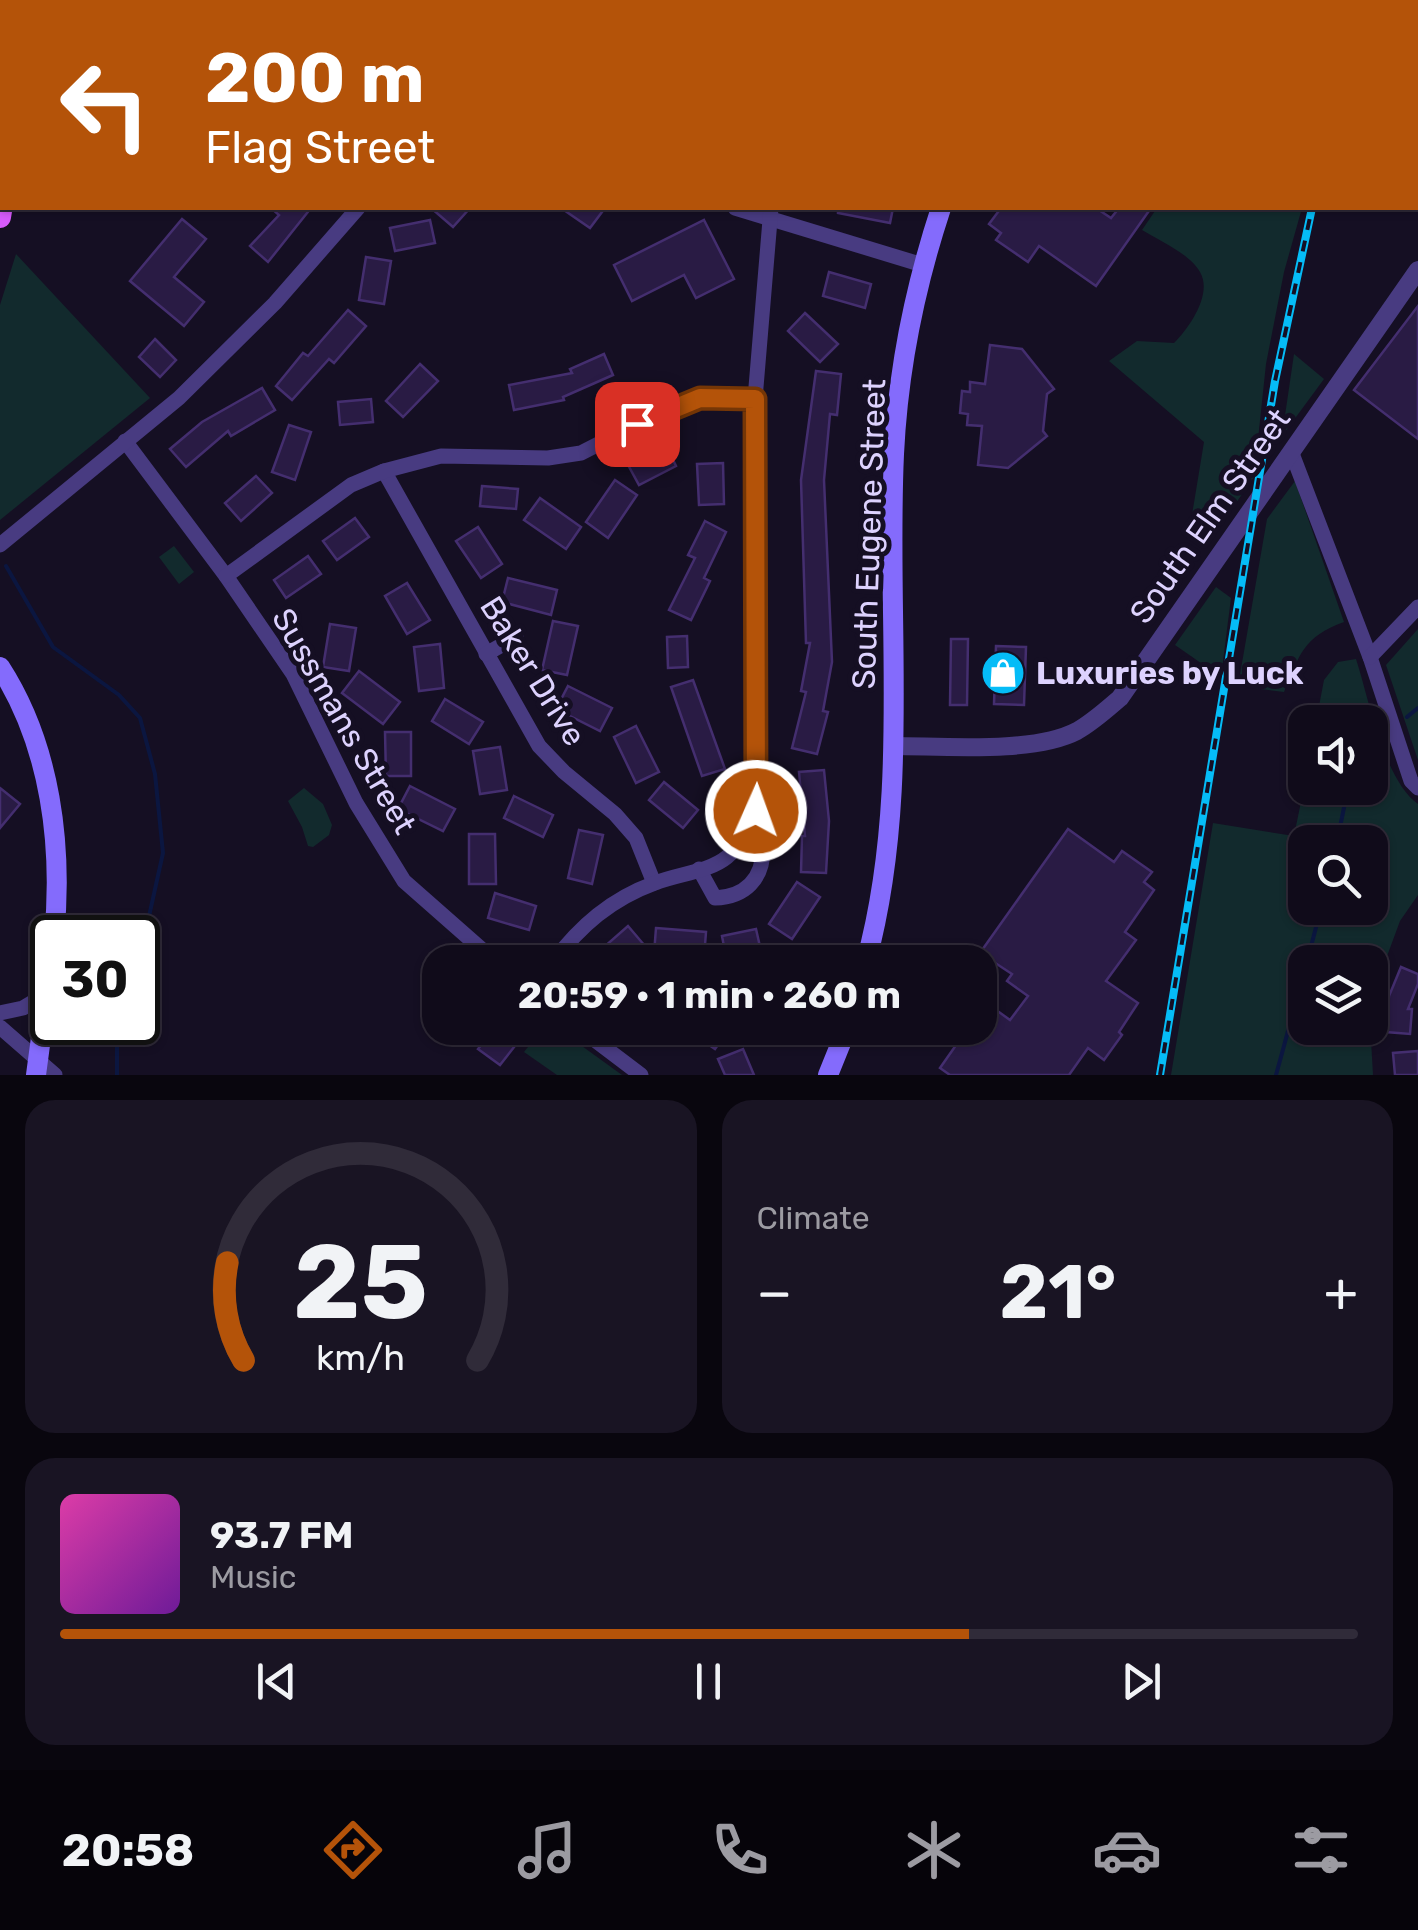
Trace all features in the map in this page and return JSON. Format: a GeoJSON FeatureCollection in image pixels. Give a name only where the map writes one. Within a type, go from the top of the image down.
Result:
{"type":"FeatureCollection","features":[{"type":"Feature","properties":{"kind":"main road","name":"South Eugene Street"},"geometry":{"type":"LineString","coordinates":[[869,945],[887,858],[893,746],[894,450],[907,338],[940,210]]}},
{"type":"Feature","properties":{"kind":"main road"},"geometry":{"type":"LineString","coordinates":[[0,667],[37,749],[52,810],[58,859],[55,915]]}},
{"type":"Feature","properties":{"kind":"main road"},"geometry":{"type":"LineString","coordinates":[[828,1075],[840,1045]]}},
{"type":"Feature","properties":{"kind":"street"},"geometry":{"type":"LineString","coordinates":[[0,545],[179,398],[275,303],[355,210]]}},
{"type":"Feature","properties":{"kind":"street"},"geometry":{"type":"LineString","coordinates":[[566,945],[600,912],[654,883],[726,858],[756,811],[755,399],[771,212],[923,265]]}},
{"type":"Feature","properties":{"kind":"street","name":"South Elm Street"},"geometry":{"type":"LineString","coordinates":[[893,746],[1048,742],[1076,732],[1120,698],[1418,270]]}},
{"type":"Feature","properties":{"kind":"street"},"geometry":{"type":"LineString","coordinates":[[226,576],[351,485],[384,472],[441,456],[548,458],[581,452],[663,411],[700,398],[755,399]]}},
{"type":"Feature","properties":{"kind":"street","name":"Sussmans Street"},"geometry":{"type":"LineString","coordinates":[[126,441],[293,674],[356,803],[404,881],[477,945]]}},
{"type":"Feature","properties":{"kind":"street"},"geometry":{"type":"LineString","coordinates":[[1292,452],[1370,657],[1411,781],[1418,788]]}},
{"type":"Feature","properties":{"kind":"street","name":"Baker Drive"},"geometry":{"type":"LineString","coordinates":[[384,472],[539,746],[636,838],[654,883]]}},
{"type":"Feature","properties":{"kind":"street"},"geometry":{"type":"LineString","coordinates":[[1370,657],[1418,607]]}},
{"type":"Feature","properties":{"kind":"street"},"geometry":{"type":"LineString","coordinates":[[486,654],[516,637]]}},
{"type":"Feature","properties":{"kind":"street"},"geometry":{"type":"LineString","coordinates":[[699,870],[715,898],[725,898],[754,883],[763,866],[762,849],[744,834]]}},
{"type":"Feature","properties":{"kind":"street"},"geometry":{"type":"LineString","coordinates":[[0,1013],[30,1004]]}},
{"type":"Feature","properties":{"kind":"street"},"geometry":{"type":"LineString","coordinates":[[0,1027],[36,1067],[55,1075]]}},
{"type":"Feature","properties":{"kind":"street"},"geometry":{"type":"LineString","coordinates":[[601,1045],[641,1075]]}},
{"type":"Feature","properties":{"kind":"green space"},"geometry":{"type":"Polygon","coordinates":[[[1156,210],[1301,210],[1284,272],[1266,364],[1254,477],[1213,536],[1191,521],[1204,442],[1109,361],[1137,341],[1174,343],[1192,320],[1204,290],[1200,272],[1189,259],[1142,230],[1156,210]]]}},
{"type":"Feature","properties":{"kind":"green space"},"geometry":{"type":"Polygon","coordinates":[[[16,254],[150,398],[0,520],[0,305],[16,254]]]}},
{"type":"Feature","properties":{"kind":"green space"},"geometry":{"type":"Polygon","coordinates":[[[1294,354],[1324,379],[1282,436],[1294,354]]]}},
{"type":"Feature","properties":{"kind":"green space"},"geometry":{"type":"Polygon","coordinates":[[[1295,481],[1344,622],[1320,634],[1305,648],[1284,692],[1238,686],[1267,519],[1295,481]]]}},
{"type":"Feature","properties":{"kind":"green space"},"geometry":{"type":"Polygon","coordinates":[[[174,546],[194,572],[179,584],[159,557],[174,546]]]}},
{"type":"Feature","properties":{"kind":"green space"},"geometry":{"type":"Polygon","coordinates":[[[1216,587],[1231,598],[1221,677],[1175,645],[1216,587]]]}},
{"type":"Feature","properties":{"kind":"green space"},"geometry":{"type":"Polygon","coordinates":[[[1418,629],[1418,760],[1386,665],[1418,629]]]}},
{"type":"Feature","properties":{"kind":"green space"},"geometry":{"type":"Polygon","coordinates":[[[1356,659],[1369,705],[1319,705],[1324,680],[1338,662],[1356,659]]]}},
{"type":"Feature","properties":{"kind":"green space"},"geometry":{"type":"Polygon","coordinates":[[[1388,760],[1406,793],[1418,804],[1418,895],[1400,921],[1388,954],[1388,945],[1288,945],[1288,1045],[1371,1045],[1373,1075],[1171,1075],[1213,823],[1288,835],[1288,925],[1388,925],[1388,825],[1296,825],[1300,805],[1388,805],[1388,760]]]}},
{"type":"Feature","properties":{"kind":"green space"},"geometry":{"type":"Polygon","coordinates":[[[304,788],[323,804],[332,825],[329,835],[313,847],[308,846],[288,801],[304,788]]]}},
{"type":"Feature","properties":{"kind":"green space"},"geometry":{"type":"Polygon","coordinates":[[[530,1045],[581,1045],[622,1075],[557,1075],[524,1052],[530,1045]]]}},
{"type":"Feature","properties":{"kind":"building"},"geometry":{"type":"Polygon","coordinates":[[[273,210],[309,210],[268,262],[250,246],[279,215],[273,210]]]}},
{"type":"Feature","properties":{"kind":"building"},"geometry":{"type":"Polygon","coordinates":[[[433,210],[468,210],[453,227],[433,210]]]}},
{"type":"Feature","properties":{"kind":"building"},"geometry":{"type":"Polygon","coordinates":[[[564,210],[604,210],[590,228],[564,210]]]}},
{"type":"Feature","properties":{"kind":"building"},"geometry":{"type":"Polygon","coordinates":[[[838,210],[893,210],[890,223],[838,210]]]}},
{"type":"Feature","properties":{"kind":"building"},"geometry":{"type":"Polygon","coordinates":[[[1000,210],[1099,210],[1111,218],[1117,210],[1150,210],[1096,286],[1039,246],[1028,262],[996,240],[1001,233],[989,224],[1000,210]]]}},
{"type":"Feature","properties":{"kind":"building"},"geometry":{"type":"Polygon","coordinates":[[[182,219],[206,239],[174,277],[204,302],[184,326],[130,281],[182,219]]]}},
{"type":"Feature","properties":{"kind":"building"},"geometry":{"type":"Polygon","coordinates":[[[430,220],[435,243],[395,251],[390,228],[430,220]]]}},
{"type":"Feature","properties":{"kind":"building"},"geometry":{"type":"Polygon","coordinates":[[[704,220],[734,279],[696,298],[684,275],[632,301],[614,265],[704,220]]]}},
{"type":"Feature","properties":{"kind":"building"},"geometry":{"type":"Polygon","coordinates":[[[366,257],[391,261],[384,304],[359,300],[366,257]]]}},
{"type":"Feature","properties":{"kind":"building"},"geometry":{"type":"Polygon","coordinates":[[[829,272],[871,284],[865,308],[823,296],[829,272]]]}},
{"type":"Feature","properties":{"kind":"building"},"geometry":{"type":"Polygon","coordinates":[[[1418,306],[1418,439],[1354,390],[1418,306]]]}},
{"type":"Feature","properties":{"kind":"building"},"geometry":{"type":"Polygon","coordinates":[[[348,310],[366,326],[334,363],[329,359],[292,400],[276,386],[303,353],[308,356],[348,310]]]}},
{"type":"Feature","properties":{"kind":"building"},"geometry":{"type":"Polygon","coordinates":[[[805,313],[838,344],[820,362],[788,331],[805,313]]]}},
{"type":"Feature","properties":{"kind":"building"},"geometry":{"type":"Polygon","coordinates":[[[155,339],[176,360],[160,377],[139,357],[155,339]]]}},
{"type":"Feature","properties":{"kind":"building"},"geometry":{"type":"Polygon","coordinates":[[[990,345],[1022,349],[1054,389],[1047,394],[1043,431],[1047,436],[1008,468],[978,465],[982,426],[967,425],[968,414],[960,413],[962,391],[970,392],[970,382],[985,384],[990,345]]]}},
{"type":"Feature","properties":{"kind":"building"},"geometry":{"type":"Polygon","coordinates":[[[604,354],[613,375],[563,397],[564,400],[514,410],[509,385],[572,373],[570,369],[604,354]]]}},
{"type":"Feature","properties":{"kind":"building"},"geometry":{"type":"Polygon","coordinates":[[[420,364],[438,381],[403,417],[386,401],[420,364]]]}},
{"type":"Feature","properties":{"kind":"building"},"geometry":{"type":"Polygon","coordinates":[[[816,371],[841,374],[837,415],[830,414],[824,480],[832,662],[823,711],[828,712],[817,754],[792,748],[806,692],[801,691],[810,643],[806,643],[801,480],[816,371]]]}},
{"type":"Feature","properties":{"kind":"building"},"geometry":{"type":"Polygon","coordinates":[[[262,388],[275,410],[231,436],[228,431],[186,467],[170,449],[202,422],[262,388]]]}},
{"type":"Feature","properties":{"kind":"building"},"geometry":{"type":"Polygon","coordinates":[[[371,399],[373,422],[340,425],[338,402],[371,399]]]}},
{"type":"Feature","properties":{"kind":"building"},"geometry":{"type":"Polygon","coordinates":[[[289,425],[311,432],[295,480],[272,472],[289,425]]]}},
{"type":"Feature","properties":{"kind":"building"},"geometry":{"type":"Polygon","coordinates":[[[665,443],[676,466],[639,485],[627,463],[665,443]]]}},
{"type":"Feature","properties":{"kind":"building"},"geometry":{"type":"Polygon","coordinates":[[[723,463],[724,504],[699,505],[697,464],[723,463]]]}},
{"type":"Feature","properties":{"kind":"building"},"geometry":{"type":"Polygon","coordinates":[[[256,476],[272,493],[241,521],[225,503],[256,476]]]}},
{"type":"Feature","properties":{"kind":"building"},"geometry":{"type":"Polygon","coordinates":[[[615,480],[637,495],[608,538],[586,522],[615,480]]]}},
{"type":"Feature","properties":{"kind":"building"},"geometry":{"type":"Polygon","coordinates":[[[482,486],[518,489],[516,509],[480,506],[482,486]]]}},
{"type":"Feature","properties":{"kind":"building"},"geometry":{"type":"Polygon","coordinates":[[[540,498],[581,527],[566,549],[524,520],[540,498]]]}},
{"type":"Feature","properties":{"kind":"building"},"geometry":{"type":"Polygon","coordinates":[[[355,518],[369,537],[337,560],[323,541],[355,518]]]}},
{"type":"Feature","properties":{"kind":"building"},"geometry":{"type":"Polygon","coordinates":[[[705,521],[726,532],[704,578],[710,581],[691,620],[669,610],[695,558],[688,555],[705,521]]]}},
{"type":"Feature","properties":{"kind":"building"},"geometry":{"type":"Polygon","coordinates":[[[478,527],[502,564],[481,578],[456,541],[478,527]]]}},
{"type":"Feature","properties":{"kind":"building"},"geometry":{"type":"Polygon","coordinates":[[[308,556],[321,574],[286,598],[274,580],[308,556]]]}},
{"type":"Feature","properties":{"kind":"building"},"geometry":{"type":"Polygon","coordinates":[[[508,578],[557,590],[551,615],[502,602],[508,578]]]}},
{"type":"Feature","properties":{"kind":"building"},"geometry":{"type":"Polygon","coordinates":[[[407,583],[430,620],[407,634],[385,596],[407,583]]]}},
{"type":"Feature","properties":{"kind":"building"},"geometry":{"type":"Polygon","coordinates":[[[553,621],[578,626],[567,675],[542,670],[553,621]]]}},
{"type":"Feature","properties":{"kind":"building"},"geometry":{"type":"Polygon","coordinates":[[[330,624],[356,628],[349,671],[323,667],[330,624]]]}},
{"type":"Feature","properties":{"kind":"building"},"geometry":{"type":"Polygon","coordinates":[[[687,636],[688,667],[668,668],[667,637],[687,636]]]}},
{"type":"Feature","properties":{"kind":"building"},"geometry":{"type":"Polygon","coordinates":[[[951,639],[968,639],[967,705],[950,705],[951,639]]]}},
{"type":"Feature","properties":{"kind":"building"},"geometry":{"type":"Polygon","coordinates":[[[440,644],[444,688],[419,691],[414,647],[440,644]]]}},
{"type":"Feature","properties":{"kind":"building"},"geometry":{"type":"Polygon","coordinates":[[[996,646],[1026,647],[1024,705],[994,704],[996,646]]]}},
{"type":"Feature","properties":{"kind":"building"},"geometry":{"type":"Polygon","coordinates":[[[359,671],[400,702],[383,724],[342,693],[359,671]]]}},
{"type":"Feature","properties":{"kind":"building"},"geometry":{"type":"Polygon","coordinates":[[[693,680],[725,769],[702,776],[671,687],[693,680]]]}},
{"type":"Feature","properties":{"kind":"building"},"geometry":{"type":"Polygon","coordinates":[[[568,686],[612,708],[600,731],[556,709],[568,686]]]}},
{"type":"Feature","properties":{"kind":"building"},"geometry":{"type":"Polygon","coordinates":[[[445,699],[483,722],[469,744],[432,721],[445,699]]]}},
{"type":"Feature","properties":{"kind":"building"},"geometry":{"type":"Polygon","coordinates":[[[636,726],[659,772],[636,783],[614,737],[636,726]]]}},
{"type":"Feature","properties":{"kind":"building"},"geometry":{"type":"Polygon","coordinates":[[[385,732],[411,732],[411,776],[386,776],[385,732]]]}},
{"type":"Feature","properties":{"kind":"building"},"geometry":{"type":"Polygon","coordinates":[[[500,747],[507,790],[480,794],[473,751],[500,747]]]}},
{"type":"Feature","properties":{"kind":"building"},"geometry":{"type":"Polygon","coordinates":[[[824,770],[829,821],[826,873],[801,872],[805,836],[799,772],[824,770]]]}},
{"type":"Feature","properties":{"kind":"building"},"geometry":{"type":"Polygon","coordinates":[[[664,782],[698,810],[683,828],[649,800],[664,782]]]}},
{"type":"Feature","properties":{"kind":"building"},"geometry":{"type":"Polygon","coordinates":[[[410,786],[455,809],[443,831],[398,809],[410,786]]]}},
{"type":"Feature","properties":{"kind":"building"},"geometry":{"type":"Polygon","coordinates":[[[0,788],[20,804],[0,828],[0,788]]]}},
{"type":"Feature","properties":{"kind":"building"},"geometry":{"type":"Polygon","coordinates":[[[514,796],[553,815],[543,837],[504,818],[514,796]]]}},
{"type":"Feature","properties":{"kind":"building"},"geometry":{"type":"Polygon","coordinates":[[[1068,829],[1114,862],[1122,851],[1152,872],[1144,882],[1154,890],[1125,932],[1136,940],[1106,981],[1138,1003],[1104,1060],[1088,1048],[1069,1075],[950,1075],[940,1068],[956,1045],[997,1045],[997,1011],[1010,1020],[1028,996],[1007,981],[1012,974],[997,964],[997,945],[986,945],[1068,829]]]}},
{"type":"Feature","properties":{"kind":"building"},"geometry":{"type":"Polygon","coordinates":[[[579,830],[603,835],[592,884],[568,878],[579,830]]]}},
{"type":"Feature","properties":{"kind":"building"},"geometry":{"type":"Polygon","coordinates":[[[469,834],[495,834],[496,884],[469,884],[469,834]]]}},
{"type":"Feature","properties":{"kind":"building"},"geometry":{"type":"Polygon","coordinates":[[[797,882],[820,897],[792,939],[769,924],[797,882]]]}},
{"type":"Feature","properties":{"kind":"building"},"geometry":{"type":"Polygon","coordinates":[[[495,893],[536,906],[529,930],[488,918],[495,893]]]}},
{"type":"Feature","properties":{"kind":"building"},"geometry":{"type":"Polygon","coordinates":[[[628,926],[644,945],[606,945],[628,926]]]}},
{"type":"Feature","properties":{"kind":"building"},"geometry":{"type":"Polygon","coordinates":[[[656,928],[706,932],[705,945],[655,945],[656,928]]]}},
{"type":"Feature","properties":{"kind":"building"},"geometry":{"type":"Polygon","coordinates":[[[756,929],[760,945],[724,945],[722,936],[756,929]]]}},
{"type":"Feature","properties":{"kind":"building"},"geometry":{"type":"Polygon","coordinates":[[[1401,967],[1418,974],[1408,1009],[1412,1009],[1410,1034],[1388,1032],[1389,996],[1401,967]]]}},
{"type":"Feature","properties":{"kind":"building"},"geometry":{"type":"Polygon","coordinates":[[[481,1045],[516,1045],[500,1065],[478,1049],[481,1045]]]}},
{"type":"Feature","properties":{"kind":"building"},"geometry":{"type":"Polygon","coordinates":[[[743,1049],[754,1075],[725,1075],[718,1059],[743,1049]]]}},
{"type":"Feature","properties":{"kind":"building"},"geometry":{"type":"Polygon","coordinates":[[[1418,1051],[1418,1075],[1395,1075],[1393,1053],[1418,1051]]]}},
{"type":"Feature","properties":{"kind":"waterway"},"geometry":{"type":"LineString","coordinates":[[6,566],[53,647],[119,695],[140,718],[155,774],[163,853],[149,915]]}},
{"type":"Feature","properties":{"kind":"waterway"},"geometry":{"type":"LineString","coordinates":[[1407,717],[1418,708]]}},
{"type":"Feature","properties":{"kind":"waterway"},"geometry":{"type":"LineString","coordinates":[[1340,825],[1345,805]]}},
{"type":"Feature","properties":{"kind":"waterway"},"geometry":{"type":"LineString","coordinates":[[1311,945],[1317,925]]}},
{"type":"Feature","properties":{"kind":"waterway"},"geometry":{"type":"LineString","coordinates":[[1276,1075],[1288,1031]]}},
{"type":"Feature","properties":{"kind":"waterway"},"geometry":{"type":"LineString","coordinates":[[117,1045],[117,1075]]}},
{"type":"Feature","properties":{"kind":"railway"},"geometry":{"type":"LineString","coordinates":[[1160,1075],[1275,381],[1312,210]]}},
{"type":"Feature","properties":{"kind":"place","name":"Luxuries by Luck"},"geometry":{"type":"Point","coordinates":[1003,673]}},
{"type":"Feature","properties":{"kind":"route"},"geometry":{"type":"LineString","coordinates":[[637,424],[700,398],[755,399],[756,811]]}}]}
